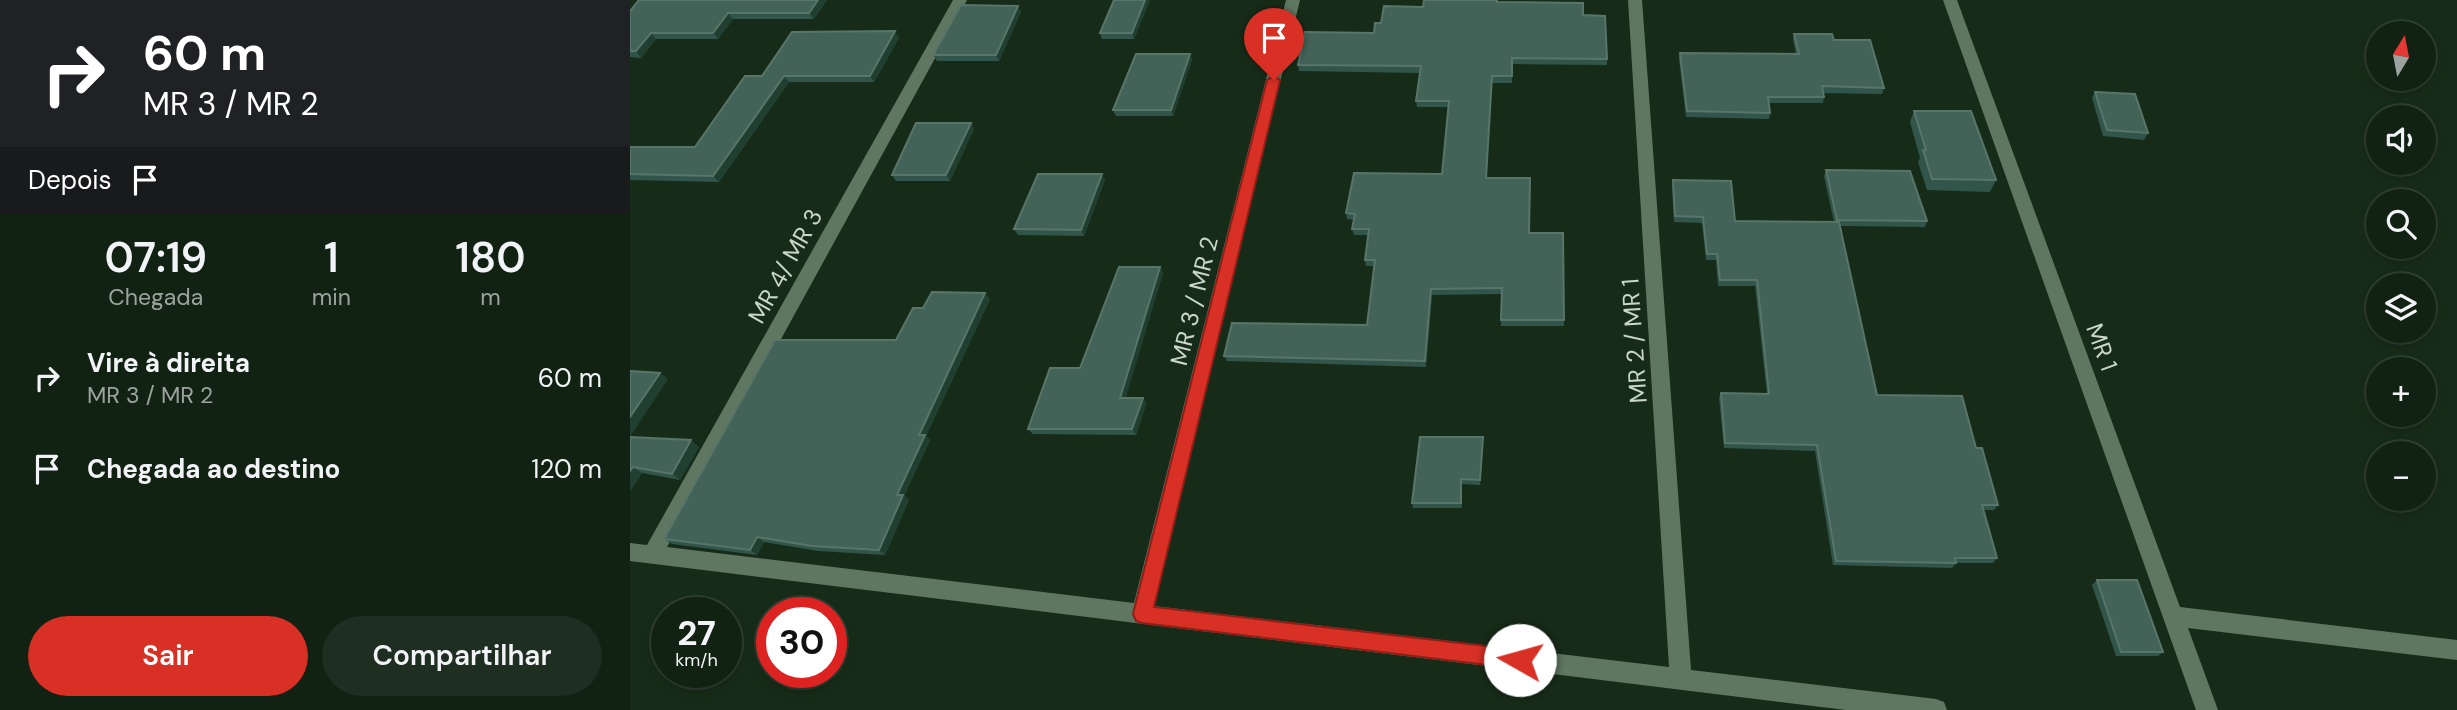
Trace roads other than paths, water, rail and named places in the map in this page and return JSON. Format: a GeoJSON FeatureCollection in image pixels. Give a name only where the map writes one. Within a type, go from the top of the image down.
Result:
{"type":"FeatureCollection","features":[{"type":"Feature","properties":{"kind":"street","name":"MR 4/ MR 3"},"geometry":{"type":"LineString","coordinates":[[652,555],[960,0]]}},
{"type":"Feature","properties":{"kind":"street","name":"MR 3 / MR 2"},"geometry":{"type":"LineString","coordinates":[[1142,614],[1293,0]]}},
{"type":"Feature","properties":{"kind":"street","name":"MR 2 / MR 1"},"geometry":{"type":"LineString","coordinates":[[1635,0],[1681,679]]}},
{"type":"Feature","properties":{"kind":"street","name":"MR 1"},"geometry":{"type":"LineString","coordinates":[[1950,0],[2207,710]]}},
{"type":"Feature","properties":{"kind":"street"},"geometry":{"type":"LineString","coordinates":[[630,552],[1936,710]]}},
{"type":"Feature","properties":{"kind":"street"},"geometry":{"type":"LineString","coordinates":[[2173,616],[2457,650]]}}]}
